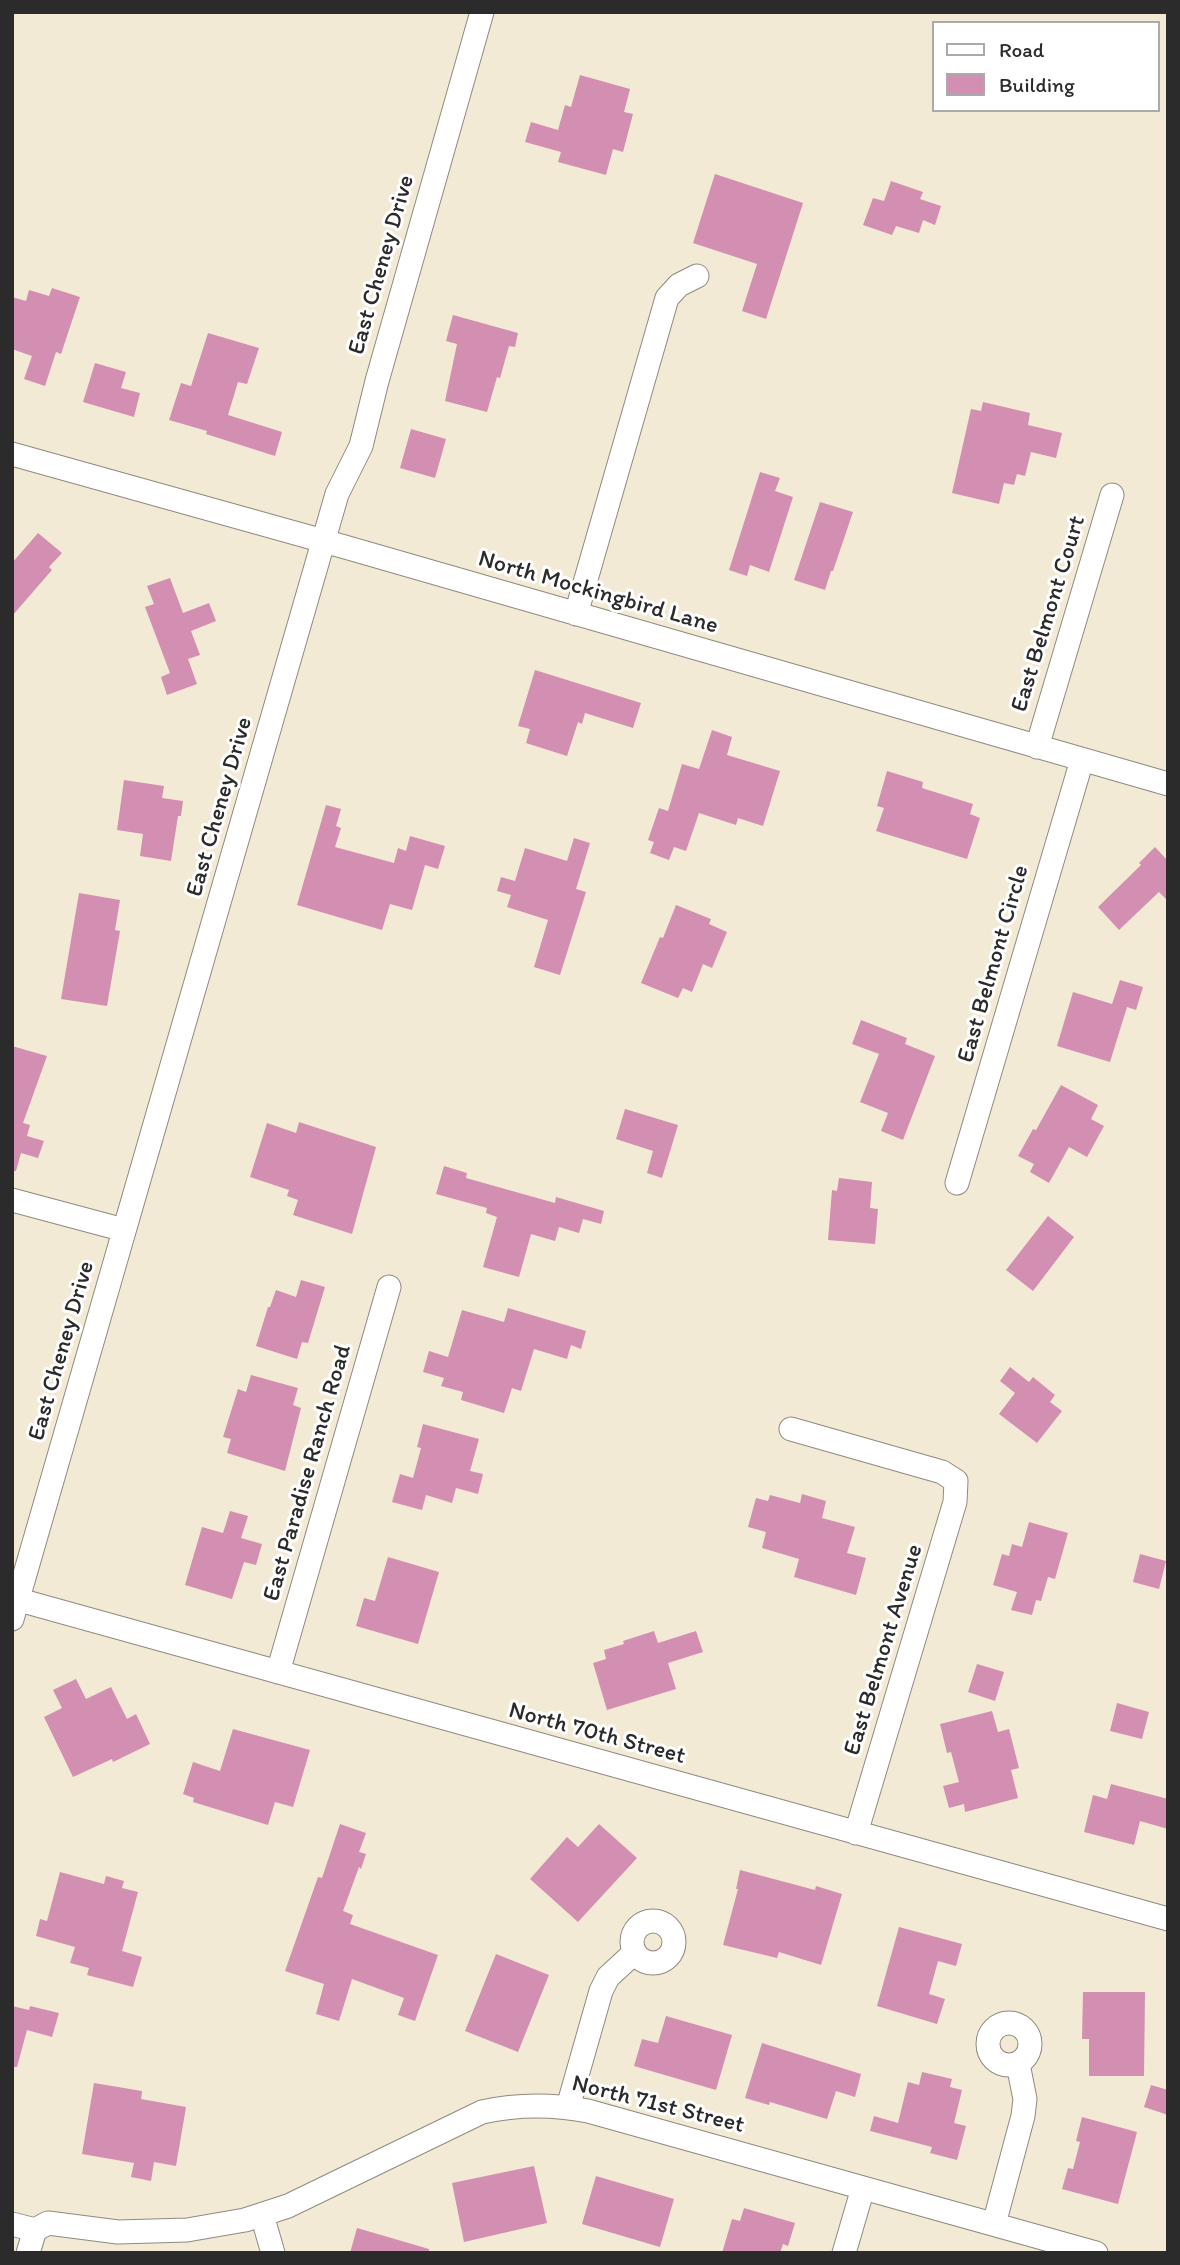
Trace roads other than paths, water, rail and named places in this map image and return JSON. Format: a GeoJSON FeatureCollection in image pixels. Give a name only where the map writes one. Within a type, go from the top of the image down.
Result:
{"type":"FeatureCollection","features":[{"type":"Feature","properties":{"kind":"street","name":"East Cheney Drive"},"geometry":{"type":"LineString","coordinates":[[14,1605],[337,494],[361,446],[384,355],[482,12]]}},
{"type":"Feature","properties":{"kind":"street"},"geometry":{"type":"LineString","coordinates":[[576,614],[667,298],[679,285],[697,276]]}},
{"type":"Feature","properties":{"kind":"street","name":"North Mockingbird Lane"},"geometry":{"type":"LineString","coordinates":[[12,454],[1168,784]]}},
{"type":"Feature","properties":{"kind":"street","name":"East Belmont Court"},"geometry":{"type":"LineString","coordinates":[[1037,747],[1112,495]]}},
{"type":"Feature","properties":{"kind":"street","name":"East Belmont Circle"},"geometry":{"type":"LineString","coordinates":[[957,1183],[1082,760]]}},
{"type":"Feature","properties":{"kind":"street"},"geometry":{"type":"LineString","coordinates":[[12,1200],[124,1230]]}},
{"type":"Feature","properties":{"kind":"street","name":"East Paradise Ranch Road"},"geometry":{"type":"LineString","coordinates":[[278,1672],[388,1287]]}},
{"type":"Feature","properties":{"kind":"street","name":"East Belmont Avenue"},"geometry":{"type":"LineString","coordinates":[[791,1429],[942,1472],[956,1481],[956,1502],[856,1833]]}},
{"type":"Feature","properties":{"kind":"street","name":"North 70th Street"},"geometry":{"type":"LineString","coordinates":[[14,1605],[278,1672],[1168,1919]]}},
{"type":"Feature","properties":{"kind":"street"},"geometry":{"type":"LineString","coordinates":[[568,2107],[601,1990],[608,1977],[634,1953]]}},
{"type":"Feature","properties":{"kind":"street"},"geometry":{"type":"LineString","coordinates":[[994,2224],[1026,2099],[1018,2064]]}},
{"type":"Feature","properties":{"kind":"street","name":"North 71st Street"},"geometry":{"type":"LineString","coordinates":[[23,2227],[48,2223],[118,2232],[222,2226],[288,2206],[482,2112],[511,2106],[568,2107],[1096,2253]]}},
{"type":"Feature","properties":{"kind":"street"},"geometry":{"type":"LineString","coordinates":[[844,2253],[863,2188]]}},
{"type":"Feature","properties":{"kind":"street"},"geometry":{"type":"LineString","coordinates":[[262,2215],[273,2253]]}},
{"type":"Feature","properties":{"kind":"street"},"geometry":{"type":"LineString","coordinates":[[23,2227],[28,2253]]}}]}
